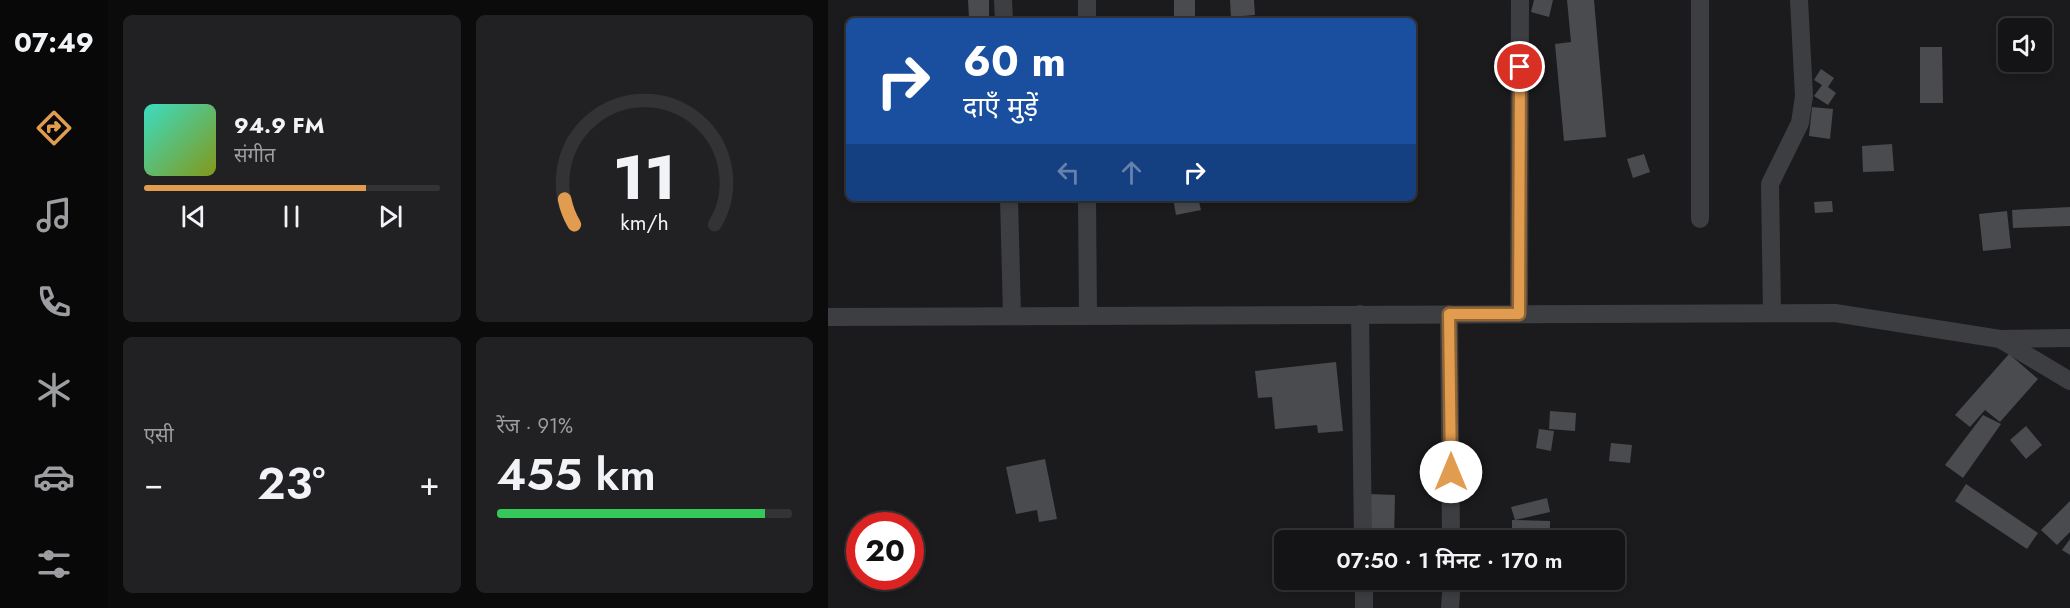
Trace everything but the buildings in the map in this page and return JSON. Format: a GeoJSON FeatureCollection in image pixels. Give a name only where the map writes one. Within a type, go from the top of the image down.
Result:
{"type":"FeatureCollection","features":[{"type":"Feature","properties":{"kind":"lane"},"geometry":{"type":"LineString","coordinates":[[1003,0],[1004,18]]}},
{"type":"Feature","properties":{"kind":"lane"},"geometry":{"type":"LineString","coordinates":[[1087,0],[1087,18]]}},
{"type":"Feature","properties":{"kind":"lane"},"geometry":{"type":"LineString","coordinates":[[1519,314],[1520,0]]}},
{"type":"Feature","properties":{"kind":"lane"},"geometry":{"type":"LineString","coordinates":[[1700,0],[1700,219]]}},
{"type":"Feature","properties":{"kind":"lane"},"geometry":{"type":"LineString","coordinates":[[1772,313],[1770,184],[1800,123],[1804,96],[1799,0]]}},
{"type":"Feature","properties":{"kind":"lane"},"geometry":{"type":"LineString","coordinates":[[1009,201],[1012,315]]}},
{"type":"Feature","properties":{"kind":"lane"},"geometry":{"type":"LineString","coordinates":[[1088,201],[1088,315]]}},
{"type":"Feature","properties":{"kind":"lane"},"geometry":{"type":"LineString","coordinates":[[828,317],[1835,313],[2000,339],[2070,338]]}},
{"type":"Feature","properties":{"kind":"lane"},"geometry":{"type":"LineString","coordinates":[[1360,314],[1363,530]]}},
{"type":"Feature","properties":{"kind":"lane"},"geometry":{"type":"LineString","coordinates":[[1449,314],[1451,530]]}},
{"type":"Feature","properties":{"kind":"lane"},"geometry":{"type":"LineString","coordinates":[[2000,339],[2070,381]]}},
{"type":"Feature","properties":{"kind":"lane"},"geometry":{"type":"LineString","coordinates":[[1364,590],[1364,608]]}},
{"type":"Feature","properties":{"kind":"lane"},"geometry":{"type":"LineString","coordinates":[[1450,608],[1451,590]]}},
{"type":"Feature","properties":{"kind":"route"},"geometry":{"type":"LineString","coordinates":[[1451,472],[1449,314],[1519,314],[1520,67]]}}]}
